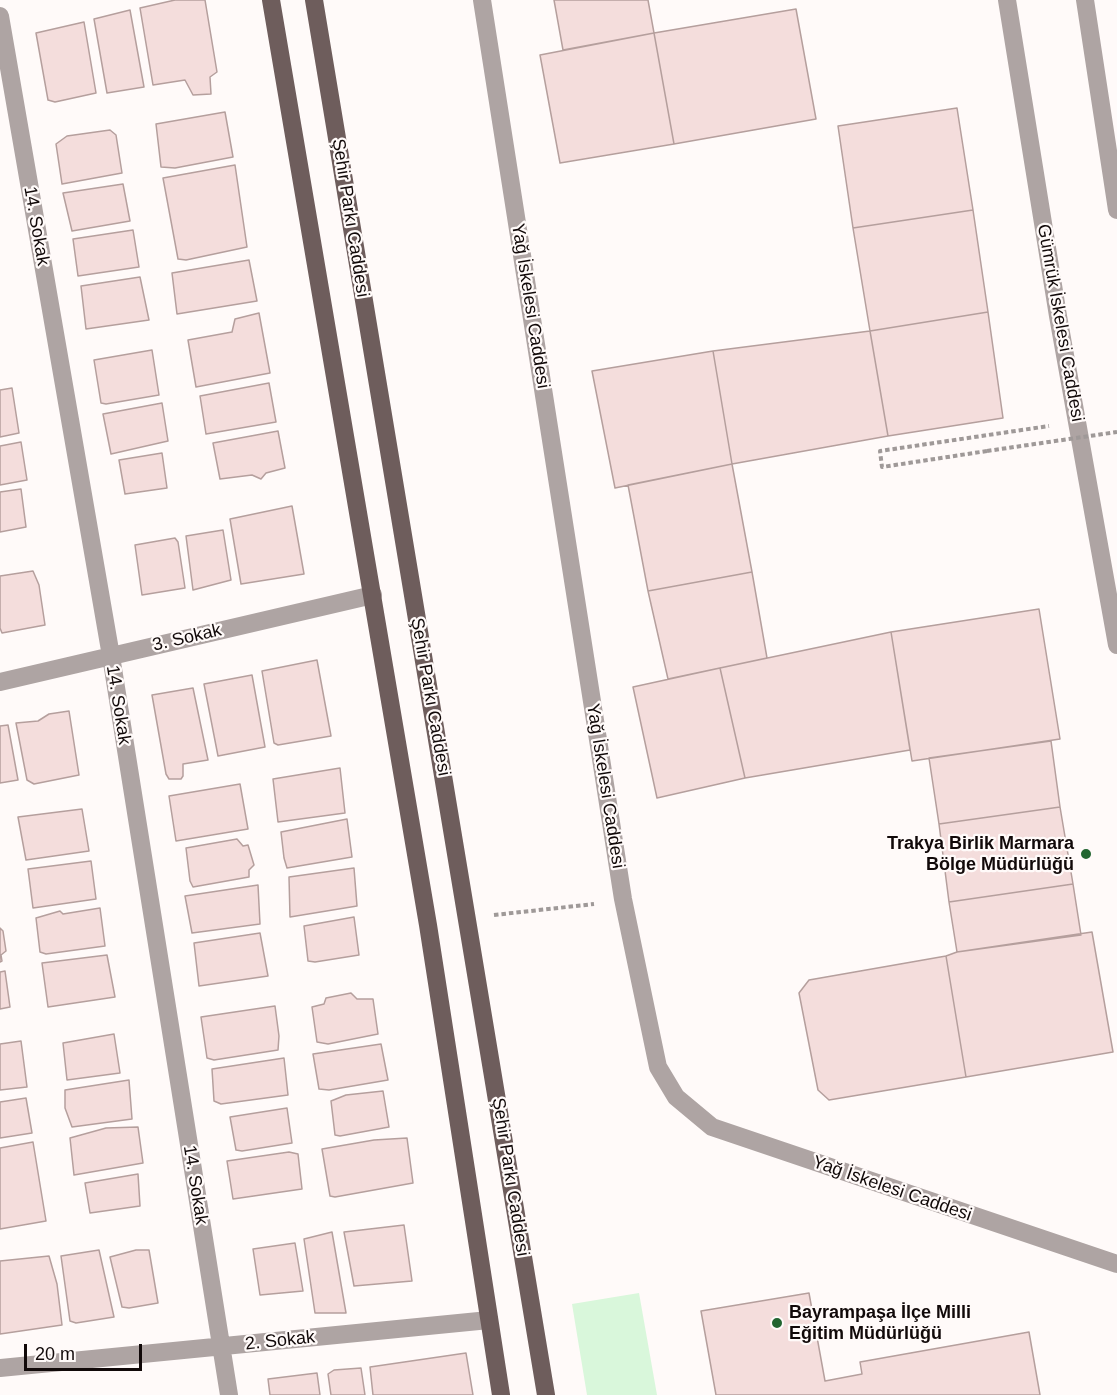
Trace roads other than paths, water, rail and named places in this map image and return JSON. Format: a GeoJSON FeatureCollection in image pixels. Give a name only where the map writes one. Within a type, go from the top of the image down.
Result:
{"type":"FeatureCollection","features":[{"type":"Feature","properties":{"kind":"main road"},"geometry":{"type":"LineString","coordinates":[[271,0],[428,925],[501,1395]]}},
{"type":"Feature","properties":{"kind":"main road","name":"Şehir Parkı Caddesi"},"geometry":{"type":"LineString","coordinates":[[314,0],[546,1395]]}},
{"type":"Feature","properties":{"kind":"street","name":"Yağ İskelesi Caddesi"},"geometry":{"type":"LineString","coordinates":[[482,0],[623,899],[658,1067],[676,1097],[712,1127],[1086,1256],[1117,1264]]}},
{"type":"Feature","properties":{"kind":"street","name":"Gümrük İskelesi Caddesi"},"geometry":{"type":"LineString","coordinates":[[1007,0],[1077,422],[1117,645]]}},
{"type":"Feature","properties":{"kind":"street"},"geometry":{"type":"LineString","coordinates":[[1085,0],[1117,210]]}},
{"type":"Feature","properties":{"kind":"street","name":"14. Sokak"},"geometry":{"type":"LineString","coordinates":[[0,16],[111,656],[229,1395]]}},
{"type":"Feature","properties":{"kind":"street","name":"3. Sokak"},"geometry":{"type":"LineString","coordinates":[[0,682],[373,595]]}},
{"type":"Feature","properties":{"kind":"street","name":"2. Sokak"},"geometry":{"type":"LineString","coordinates":[[0,1368],[489,1320]]}},
{"type":"Feature","properties":{"kind":"place","name":"Trakya Birlik Marmara Bölge Müdürlüğü"},"geometry":{"type":"Point","coordinates":[1086,854]}},
{"type":"Feature","properties":{"kind":"place","name":"Bayrampaşa İlçe Milli Eğitim Müdürlüğü"},"geometry":{"type":"Point","coordinates":[777,1323]}}]}
